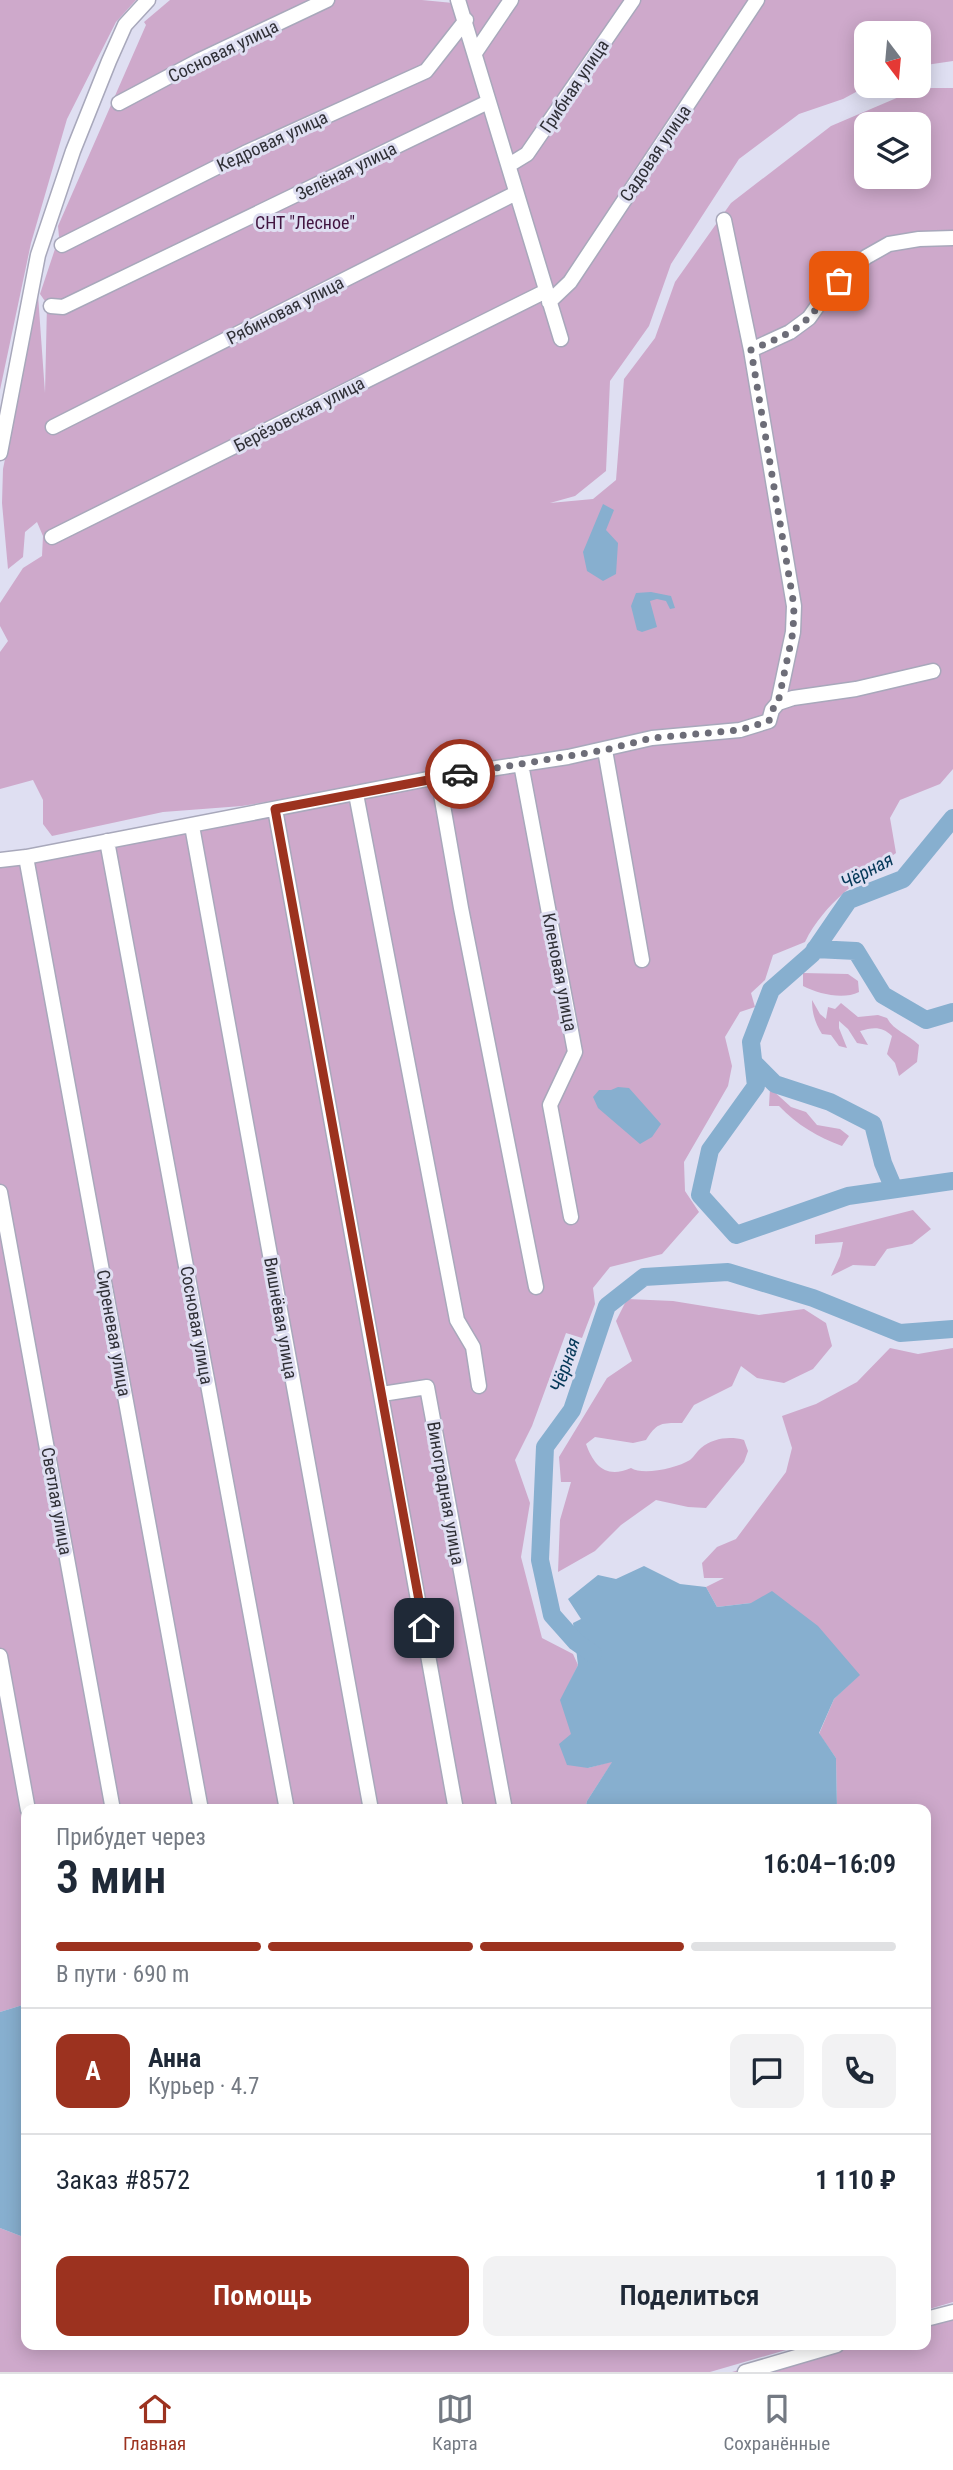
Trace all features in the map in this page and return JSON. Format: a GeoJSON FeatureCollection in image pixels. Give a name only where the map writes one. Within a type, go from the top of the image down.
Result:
{"type":"FeatureCollection","features":[{"type":"Feature","properties":{"kind":"street"},"geometry":{"type":"LineString","coordinates":[[0,453],[38,255],[73,151],[109,61],[125,25],[148,0]]}},
{"type":"Feature","properties":{"kind":"street","name":"Сосновая улица"},"geometry":{"type":"LineString","coordinates":[[119,103],[327,0]]}},
{"type":"Feature","properties":{"kind":"street"},"geometry":{"type":"LineString","coordinates":[[458,0],[561,339]]}},
{"type":"Feature","properties":{"kind":"street"},"geometry":{"type":"LineString","coordinates":[[475,53],[511,0]]}},
{"type":"Feature","properties":{"kind":"street","name":"Грибная улица"},"geometry":{"type":"LineString","coordinates":[[509,165],[527,154],[633,0]]}},
{"type":"Feature","properties":{"kind":"street","name":"Садовая улица"},"geometry":{"type":"LineString","coordinates":[[547,296],[570,282],[757,0]]}},
{"type":"Feature","properties":{"kind":"street","name":"Кедровая улица"},"geometry":{"type":"LineString","coordinates":[[62,245],[245,153],[426,71],[466,20]]}},
{"type":"Feature","properties":{"kind":"street","name":"Зелёная улица"},"geometry":{"type":"LineString","coordinates":[[51,306],[63,307],[488,102]]}},
{"type":"Feature","properties":{"kind":"street","name":"Рябиновая улица"},"geometry":{"type":"LineString","coordinates":[[53,427],[516,193]]}},
{"type":"Feature","properties":{"kind":"street"},"geometry":{"type":"LineString","coordinates":[[1,857],[26,857],[438,777],[605,750],[652,738],[740,730],[769,721],[772,710],[778,703],[793,632],[794,606],[751,350],[724,220]]}},
{"type":"Feature","properties":{"kind":"street"},"geometry":{"type":"LineString","coordinates":[[751,350],[790,332],[809,318],[828,290],[866,257],[889,244],[919,239],[953,238]]}},
{"type":"Feature","properties":{"kind":"street","name":"Берёзовская улица"},"geometry":{"type":"LineString","coordinates":[[52,537],[547,296]]}},
{"type":"Feature","properties":{"kind":"street"},"geometry":{"type":"LineString","coordinates":[[778,703],[810,694],[856,689],[933,671]]}},
{"type":"Feature","properties":{"kind":"street"},"geometry":{"type":"LineString","coordinates":[[605,750],[642,960]]}},
{"type":"Feature","properties":{"kind":"street","name":"Кленовая улица"},"geometry":{"type":"LineString","coordinates":[[521,764],[575,1052],[550,1105],[571,1217]]}},
{"type":"Feature","properties":{"kind":"street"},"geometry":{"type":"LineString","coordinates":[[438,777],[461,908],[536,1287]]}},
{"type":"Feature","properties":{"kind":"street"},"geometry":{"type":"LineString","coordinates":[[356,794],[457,1320],[473,1347],[479,1386]]}},
{"type":"Feature","properties":{"kind":"street"},"geometry":{"type":"LineString","coordinates":[[275,809],[455,1804]]}},
{"type":"Feature","properties":{"kind":"street","name":"Вишнёвая улица"},"geometry":{"type":"LineString","coordinates":[[192,826],[370,1804]]}},
{"type":"Feature","properties":{"kind":"street","name":"Сосновая улица"},"geometry":{"type":"LineString","coordinates":[[107,841],[286,1804]]}},
{"type":"Feature","properties":{"kind":"street","name":"Сиреневая улица"},"geometry":{"type":"LineString","coordinates":[[26,857],[200,1804]]}},
{"type":"Feature","properties":{"kind":"street","name":"Светлая улица"},"geometry":{"type":"LineString","coordinates":[[0,1192],[112,1804]]}},
{"type":"Feature","properties":{"kind":"street","name":"Виноградная улица"},"geometry":{"type":"LineString","coordinates":[[382,1394],[427,1387],[504,1804]]}},
{"type":"Feature","properties":{"kind":"street"},"geometry":{"type":"LineString","coordinates":[[0,1656],[27,1804]]}},
{"type":"Feature","properties":{"kind":"street"},"geometry":{"type":"LineString","coordinates":[[931,2318],[953,2312]]}},
{"type":"Feature","properties":{"kind":"street"},"geometry":{"type":"LineString","coordinates":[[745,2372],[820,2350]]}},
{"type":"Feature","properties":{"kind":"green space"},"geometry":{"type":"Polygon","coordinates":[[[0,0],[136,0],[116,22],[67,119],[31,243],[0,390],[0,0]]]}},
{"type":"Feature","properties":{"kind":"green space","name":"СНТ \"Лесное\""},"geometry":{"type":"Polygon","coordinates":[[[170,0],[422,0],[453,3],[456,0],[953,0],[953,61],[931,64],[931,21],[854,21],[854,93],[799,114],[739,159],[671,264],[649,326],[610,381],[606,471],[575,496],[550,503],[593,499],[616,480],[624,379],[655,338],[675,282],[731,203],[831,126],[854,116],[854,189],[931,189],[931,112],[864,112],[897,98],[931,98],[931,88],[953,88],[953,769],[940,784],[900,800],[890,818],[896,853],[833,903],[805,942],[773,955],[765,980],[751,993],[755,1007],[740,1012],[725,1037],[732,1066],[728,1086],[684,1162],[685,1191],[699,1212],[662,1254],[610,1267],[593,1288],[595,1304],[582,1338],[566,1333],[532,1426],[515,1460],[530,1503],[521,1557],[542,1638],[573,1654],[578,1665],[561,1700],[588,1768],[613,1761],[586,1804],[21,1804],[21,2006],[0,2012],[0,855],[354,792],[358,784],[242,806],[163,812],[52,836],[43,824],[43,800],[33,780],[0,789],[0,652],[8,641],[0,626],[0,603],[23,568],[42,556],[43,536],[37,522],[25,532],[23,557],[8,569],[2,503],[3,469],[38,295],[45,393],[47,304],[40,294],[59,237],[58,226],[146,25],[144,22],[170,0]]]}},
{"type":"Feature","properties":{"kind":"green space"},"geometry":{"type":"Polygon","coordinates":[[[803,973],[848,974],[858,981],[859,992],[838,996],[816,991],[803,986],[803,973]]]}},
{"type":"Feature","properties":{"kind":"green space"},"geometry":{"type":"Polygon","coordinates":[[[812,1000],[826,1019],[828,1007],[835,1009],[841,1003],[858,1017],[878,1015],[887,1018],[893,1026],[919,1045],[917,1062],[899,1076],[895,1063],[887,1054],[892,1036],[881,1029],[860,1031],[868,1045],[857,1043],[839,1021],[847,1048],[839,1046],[831,1035],[822,1034],[813,1014],[812,1000]]]}},
{"type":"Feature","properties":{"kind":"green space"},"geometry":{"type":"Polygon","coordinates":[[[770,1088],[791,1107],[806,1112],[817,1125],[840,1129],[849,1136],[842,1146],[808,1130],[779,1106],[769,1106],[770,1088]]]}},
{"type":"Feature","properties":{"kind":"green space"},"geometry":{"type":"Polygon","coordinates":[[[913,1210],[931,1229],[912,1244],[887,1249],[875,1266],[853,1265],[831,1276],[843,1242],[815,1244],[815,1235],[913,1210]]]}},
{"type":"Feature","properties":{"kind":"green space"},"geometry":{"type":"Polygon","coordinates":[[[627,1299],[673,1301],[759,1315],[804,1309],[826,1323],[832,1346],[813,1369],[784,1383],[757,1378],[741,1366],[732,1386],[694,1405],[682,1423],[657,1427],[646,1440],[633,1443],[595,1437],[586,1444],[597,1464],[615,1472],[631,1468],[652,1471],[677,1466],[690,1460],[711,1442],[722,1439],[744,1440],[748,1451],[744,1462],[706,1508],[656,1500],[621,1525],[595,1551],[558,1572],[560,1520],[571,1482],[561,1482],[559,1457],[607,1378],[632,1361],[616,1321],[627,1299]]]}},
{"type":"Feature","properties":{"kind":"green space"},"geometry":{"type":"Polygon","coordinates":[[[890,1348],[918,1354],[953,1348],[953,2302],[931,2309],[931,1804],[837,1804],[836,1758],[819,1734],[834,1699],[859,1675],[751,1603],[717,1607],[706,1587],[724,1578],[704,1578],[702,1563],[717,1547],[736,1539],[786,1472],[792,1448],[782,1416],[816,1404],[857,1382],[890,1348]]]}},
{"type":"Feature","properties":{"kind":"green space"},"geometry":{"type":"Polygon","coordinates":[[[0,2228],[21,2236],[21,2350],[786,2350],[710,2372],[0,2372],[0,2228]]]}},
{"type":"Feature","properties":{"kind":"green space"},"geometry":{"type":"Polygon","coordinates":[[[953,2307],[953,2372],[732,2372],[806,2350],[931,2350],[931,2314],[953,2307]]]}},
{"type":"Feature","properties":{"kind":"water"},"geometry":{"type":"Polygon","coordinates":[[[603,504],[614,510],[606,530],[618,543],[616,574],[603,581],[587,571],[583,552],[603,504]]]}},
{"type":"Feature","properties":{"kind":"water"},"geometry":{"type":"Polygon","coordinates":[[[651,592],[671,596],[675,608],[670,609],[666,601],[650,601],[657,627],[642,632],[637,630],[631,606],[636,593],[651,592]]]}},
{"type":"Feature","properties":{"kind":"water"},"geometry":{"type":"Polygon","coordinates":[[[629,1088],[661,1124],[652,1137],[640,1144],[598,1108],[593,1097],[599,1090],[629,1088]]]}},
{"type":"Feature","properties":{"kind":"water"},"geometry":{"type":"Polygon","coordinates":[[[644,1566],[680,1584],[706,1587],[717,1607],[751,1603],[772,1591],[818,1626],[860,1675],[834,1699],[819,1733],[836,1758],[837,1804],[586,1804],[612,1762],[588,1768],[567,1765],[559,1744],[571,1734],[560,1700],[578,1665],[573,1623],[581,1619],[568,1599],[598,1575],[616,1579],[644,1566]]]}},
{"type":"Feature","properties":{"kind":"water"},"geometry":{"type":"Polygon","coordinates":[[[21,2006],[21,2236],[0,2228],[0,2012],[21,2006]]]}},
{"type":"Feature","properties":{"kind":"waterway","name":"Чёрная"},"geometry":{"type":"LineString","coordinates":[[953,818],[903,879],[849,900],[812,954],[771,990],[751,1042],[756,1086],[710,1150],[700,1195],[736,1235],[848,1196],[953,1181]]}},
{"type":"Feature","properties":{"kind":"waterway"},"geometry":{"type":"LineString","coordinates":[[815,949],[856,951],[883,995],[926,1020],[953,1012]]}},
{"type":"Feature","properties":{"kind":"waterway"},"geometry":{"type":"LineString","coordinates":[[754,1063],[775,1084],[830,1102],[873,1124],[883,1163],[894,1189]]}},
{"type":"Feature","properties":{"kind":"waterway","name":"Чёрная"},"geometry":{"type":"LineString","coordinates":[[593,1654],[576,1642],[552,1615],[540,1560],[545,1447],[572,1410],[607,1306],[644,1277],[728,1272],[813,1298],[900,1333],[953,1329]]}},
{"type":"Feature","properties":{"kind":"way so far"},"geometry":{"type":"LineString","coordinates":[[460,774],[568,757],[652,738],[740,730],[769,721],[772,710],[778,703],[793,632],[794,606],[751,350],[790,332],[809,318],[828,290],[839,281]]}},
{"type":"Feature","properties":{"kind":"route"},"geometry":{"type":"LineString","coordinates":[[424,1628],[275,809],[460,774]]}}]}
